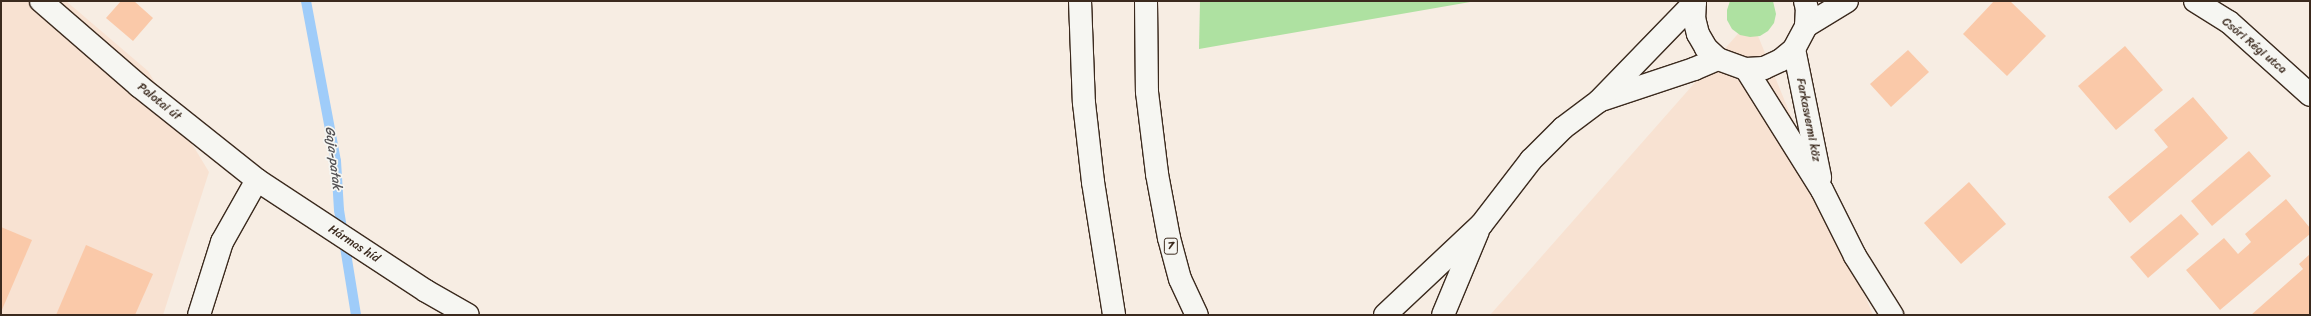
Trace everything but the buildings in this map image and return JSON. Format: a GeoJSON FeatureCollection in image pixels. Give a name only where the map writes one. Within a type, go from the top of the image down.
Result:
{"type":"FeatureCollection","features":[{"type":"Feature","properties":{"kind":"street","name":"Palotai út"},"geometry":{"type":"LineString","coordinates":[[41,1],[139,86],[257,180],[282,197]]}},
{"type":"Feature","properties":{"kind":"street"},"geometry":{"type":"LineString","coordinates":[[1080,1],[1084,103],[1093,182],[1114,315]]}},
{"type":"Feature","properties":{"kind":"street","name":"7"},"geometry":{"type":"LineString","coordinates":[[1146,1],[1147,92],[1157,174],[1169,238],[1180,278],[1197,315]]}},
{"type":"Feature","properties":{"kind":"street"},"geometry":{"type":"LineString","coordinates":[[1695,1],[1694,18],[1698,34],[1706,48],[1718,59],[1746,69],[1764,68],[1781,60],[1794,49],[1806,26],[1806,1]]}},
{"type":"Feature","properties":{"kind":"street"},"geometry":{"type":"LineString","coordinates":[[1385,315],[1481,224],[1531,160],[1563,128],[1599,101],[1695,1]]}},
{"type":"Feature","properties":{"kind":"street"},"geometry":{"type":"LineString","coordinates":[[1806,26],[1847,1]]}},
{"type":"Feature","properties":{"kind":"street","name":"Csóri Régi utca"},"geometry":{"type":"LineString","coordinates":[[2194,1],[2229,22],[2310,95]]}},
{"type":"Feature","properties":{"kind":"street","name":"Farkasvermi köz"},"geometry":{"type":"LineString","coordinates":[[1794,49],[1822,190]]}},
{"type":"Feature","properties":{"kind":"street"},"geometry":{"type":"LineString","coordinates":[[1599,101],[1660,79],[1694,69],[1718,59]]}},
{"type":"Feature","properties":{"kind":"street","name":"Farkasvermi köz"},"geometry":{"type":"LineString","coordinates":[[1746,69],[1822,190],[1855,256],[1892,315]]}},
{"type":"Feature","properties":{"kind":"street"},"geometry":{"type":"LineString","coordinates":[[199,315],[222,242],[257,180]]}},
{"type":"Feature","properties":{"kind":"street","name":"Hármas híd"},"geometry":{"type":"LineString","coordinates":[[282,197],[426,291],[468,315]]}},
{"type":"Feature","properties":{"kind":"street"},"geometry":{"type":"LineString","coordinates":[[1443,315],[1481,224]]}},
{"type":"Feature","properties":{"kind":"shaded area"},"geometry":{"type":"Polygon","coordinates":[[[1,1],[66,1],[148,71],[209,172],[163,315],[1,315],[1,1]]]}},
{"type":"Feature","properties":{"kind":"shaded area"},"geometry":{"type":"Polygon","coordinates":[[[1751,19],[1873,315],[1490,315],[1751,19]]]}},
{"type":"Feature","properties":{"kind":"green space"},"geometry":{"type":"Polygon","coordinates":[[[1200,1],[1476,1],[1199,49],[1200,1]]]}},
{"type":"Feature","properties":{"kind":"green space"},"geometry":{"type":"Polygon","coordinates":[[[1730,1],[1773,1],[1776,14],[1774,23],[1768,31],[1760,36],[1750,37],[1740,35],[1732,29],[1727,20],[1727,10],[1730,1]]]}},
{"type":"Feature","properties":{"kind":"waterway","name":"Gaja-patak"},"geometry":{"type":"LineString","coordinates":[[306,1],[336,161],[339,210],[356,315]]}}]}
